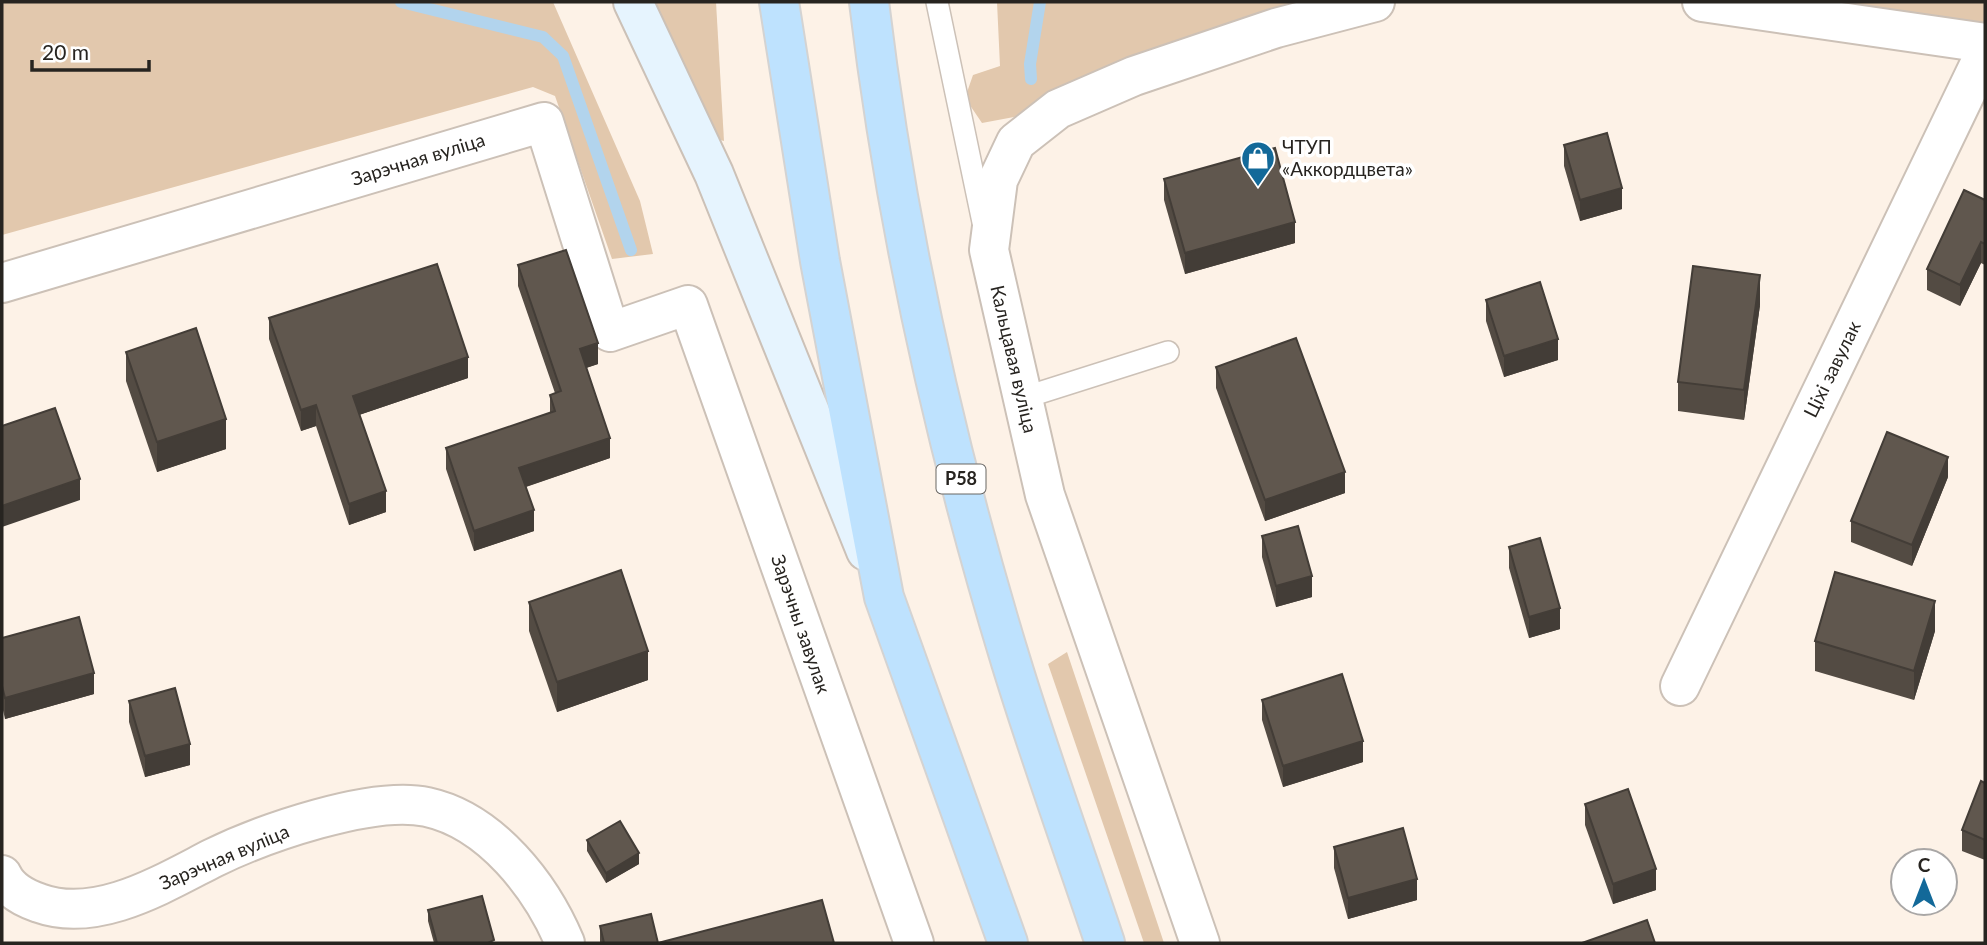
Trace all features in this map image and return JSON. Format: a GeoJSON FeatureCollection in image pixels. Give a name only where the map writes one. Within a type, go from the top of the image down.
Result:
{"type":"FeatureCollection","features":[{"type":"Feature","properties":{"kind":"highway"},"geometry":{"type":"LineString","coordinates":[[779,2],[820,261],[884,597],[1008,943]]}},
{"type":"Feature","properties":{"kind":"highway","name":"Р58"},"geometry":{"type":"LineString","coordinates":[[869,2],[880,100],[911,274],[943,414],[1011,662],[1105,943]]}},
{"type":"Feature","properties":{"kind":"main road"},"geometry":{"type":"LineString","coordinates":[[633,2],[714,174],[884,597]]}},
{"type":"Feature","properties":{"kind":"street","name":"Кальцавая вуліца"},"geometry":{"type":"LineString","coordinates":[[1200,943],[1045,495],[989,250],[998,180],[1016,142],[1058,110],[1134,76],[1276,28],[1375,2]]}},
{"type":"Feature","properties":{"kind":"street"},"geometry":{"type":"LineString","coordinates":[[1702,2],[1985,43]]}},
{"type":"Feature","properties":{"kind":"street","name":"Ціхі завулак"},"geometry":{"type":"LineString","coordinates":[[1680,686],[1985,53]]}},
{"type":"Feature","properties":{"kind":"street","name":"Зарэчная вуліца"},"geometry":{"type":"LineString","coordinates":[[2,283],[544,122],[610,332],[688,305]]}},
{"type":"Feature","properties":{"kind":"street","name":"Зарэчны завулак"},"geometry":{"type":"LineString","coordinates":[[688,305],[914,943]]}},
{"type":"Feature","properties":{"kind":"street","name":"Зарэчная вуліца"},"geometry":{"type":"LineString","coordinates":[[2,875],[23,897],[54,908],[82,908],[122,900],[265,836],[317,819],[371,808],[425,806],[448,813],[502,850],[532,886],[556,923],[565,943]]}},
{"type":"Feature","properties":{"kind":"lane"},"geometry":{"type":"LineString","coordinates":[[937,2],[989,250]]}},
{"type":"Feature","properties":{"kind":"lane"},"geometry":{"type":"LineString","coordinates":[[1023,398],[1168,352]]}},
{"type":"Feature","properties":{"kind":"shaded area"},"geometry":{"type":"Polygon","coordinates":[[[2,2],[553,2],[640,201],[653,254],[612,259],[555,96],[533,87],[2,235],[2,2]]]}},
{"type":"Feature","properties":{"kind":"shaded area"},"geometry":{"type":"Polygon","coordinates":[[[651,2],[716,2],[724,141],[709,137],[651,2]]]}},
{"type":"Feature","properties":{"kind":"shaded area"},"geometry":{"type":"Polygon","coordinates":[[[997,2],[1375,2],[1058,109],[982,123],[965,98],[973,75],[1000,66],[997,2]]]}},
{"type":"Feature","properties":{"kind":"shaded area"},"geometry":{"type":"Polygon","coordinates":[[[1702,2],[1985,2],[1985,43],[1702,2]]]}},
{"type":"Feature","properties":{"kind":"shaded area"},"geometry":{"type":"Polygon","coordinates":[[[1067,652],[1164,943],[1144,943],[1048,664],[1067,652]]]}},
{"type":"Feature","properties":{"kind":"building"},"geometry":{"type":"Polygon","coordinates":[[[1607,133],[1622,188],[1580,200],[1564,145],[1607,133]]]}},
{"type":"Feature","properties":{"kind":"building"},"geometry":{"type":"Polygon","coordinates":[[[1275,148],[1295,222],[1185,253],[1164,179],[1275,148]]]}},
{"type":"Feature","properties":{"kind":"building"},"geometry":{"type":"Polygon","coordinates":[[[1964,190],[1985,200],[1985,244],[1981,242],[1960,285],[1927,269],[1964,190]]]}},
{"type":"Feature","properties":{"kind":"building"},"geometry":{"type":"Polygon","coordinates":[[[566,250],[598,343],[580,349],[610,438],[519,468],[534,510],[474,531],[446,448],[555,411],[550,395],[561,391],[518,265],[566,250]]]}},
{"type":"Feature","properties":{"kind":"building"},"geometry":{"type":"Polygon","coordinates":[[[437,264],[468,357],[353,396],[386,491],[349,504],[316,405],[301,410],[269,318],[437,264]]]}},
{"type":"Feature","properties":{"kind":"building"},"geometry":{"type":"Polygon","coordinates":[[[1693,266],[1760,275],[1744,390],[1678,382],[1693,266]]]}},
{"type":"Feature","properties":{"kind":"building"},"geometry":{"type":"Polygon","coordinates":[[[1540,282],[1558,339],[1504,356],[1486,300],[1540,282]]]}},
{"type":"Feature","properties":{"kind":"building"},"geometry":{"type":"Polygon","coordinates":[[[196,328],[226,419],[157,442],[126,352],[196,328]]]}},
{"type":"Feature","properties":{"kind":"building"},"geometry":{"type":"Polygon","coordinates":[[[1296,338],[1345,472],[1265,500],[1216,367],[1296,338]]]}},
{"type":"Feature","properties":{"kind":"building"},"geometry":{"type":"Polygon","coordinates":[[[55,408],[80,479],[2,506],[2,426],[55,408]]]}},
{"type":"Feature","properties":{"kind":"building"},"geometry":{"type":"Polygon","coordinates":[[[1887,432],[1948,457],[1912,545],[1851,521],[1887,432]]]}},
{"type":"Feature","properties":{"kind":"building"},"geometry":{"type":"Polygon","coordinates":[[[1298,526],[1312,576],[1276,586],[1262,536],[1298,526]]]}},
{"type":"Feature","properties":{"kind":"building"},"geometry":{"type":"Polygon","coordinates":[[[1540,538],[1560,608],[1529,617],[1509,547],[1540,538]]]}},
{"type":"Feature","properties":{"kind":"building"},"geometry":{"type":"Polygon","coordinates":[[[621,570],[648,651],[557,682],[529,602],[621,570]]]}},
{"type":"Feature","properties":{"kind":"building"},"geometry":{"type":"Polygon","coordinates":[[[1835,572],[1935,601],[1914,671],[1815,641],[1835,572]]]}},
{"type":"Feature","properties":{"kind":"building"},"geometry":{"type":"Polygon","coordinates":[[[79,617],[94,673],[5,698],[2,686],[2,638],[79,617]]]}},
{"type":"Feature","properties":{"kind":"building"},"geometry":{"type":"Polygon","coordinates":[[[1342,674],[1363,741],[1283,766],[1262,700],[1342,674]]]}},
{"type":"Feature","properties":{"kind":"building"},"geometry":{"type":"Polygon","coordinates":[[[175,688],[190,744],[145,756],[129,701],[175,688]]]}},
{"type":"Feature","properties":{"kind":"building"},"geometry":{"type":"Polygon","coordinates":[[[1981,781],[1985,783],[1985,840],[1962,830],[1981,781]]]}},
{"type":"Feature","properties":{"kind":"building"},"geometry":{"type":"Polygon","coordinates":[[[1628,789],[1656,869],[1613,884],[1585,804],[1628,789]]]}},
{"type":"Feature","properties":{"kind":"building"},"geometry":{"type":"Polygon","coordinates":[[[620,821],[639,853],[606,873],[587,840],[620,821]]]}},
{"type":"Feature","properties":{"kind":"building"},"geometry":{"type":"Polygon","coordinates":[[[1403,828],[1417,879],[1348,898],[1334,847],[1403,828]]]}},
{"type":"Feature","properties":{"kind":"building"},"geometry":{"type":"Polygon","coordinates":[[[482,896],[494,940],[488,943],[437,943],[428,910],[482,896]]]}},
{"type":"Feature","properties":{"kind":"building"},"geometry":{"type":"Polygon","coordinates":[[[822,900],[834,943],[658,943],[822,900]]]}},
{"type":"Feature","properties":{"kind":"building"},"geometry":{"type":"Polygon","coordinates":[[[651,914],[658,943],[604,943],[600,926],[651,914]]]}},
{"type":"Feature","properties":{"kind":"building"},"geometry":{"type":"Polygon","coordinates":[[[1647,920],[1655,943],[1582,943],[1647,920]]]}},
{"type":"Feature","properties":{"kind":"waterway"},"geometry":{"type":"LineString","coordinates":[[401,2],[543,37],[563,56],[631,250]]}},
{"type":"Feature","properties":{"kind":"waterway"},"geometry":{"type":"LineString","coordinates":[[1031,79],[1030,64],[1040,2]]}},
{"type":"Feature","properties":{"kind":"place","name":"ЧТУП «Аккордцвета»"},"geometry":{"type":"Point","coordinates":[1258,188]}}]}
